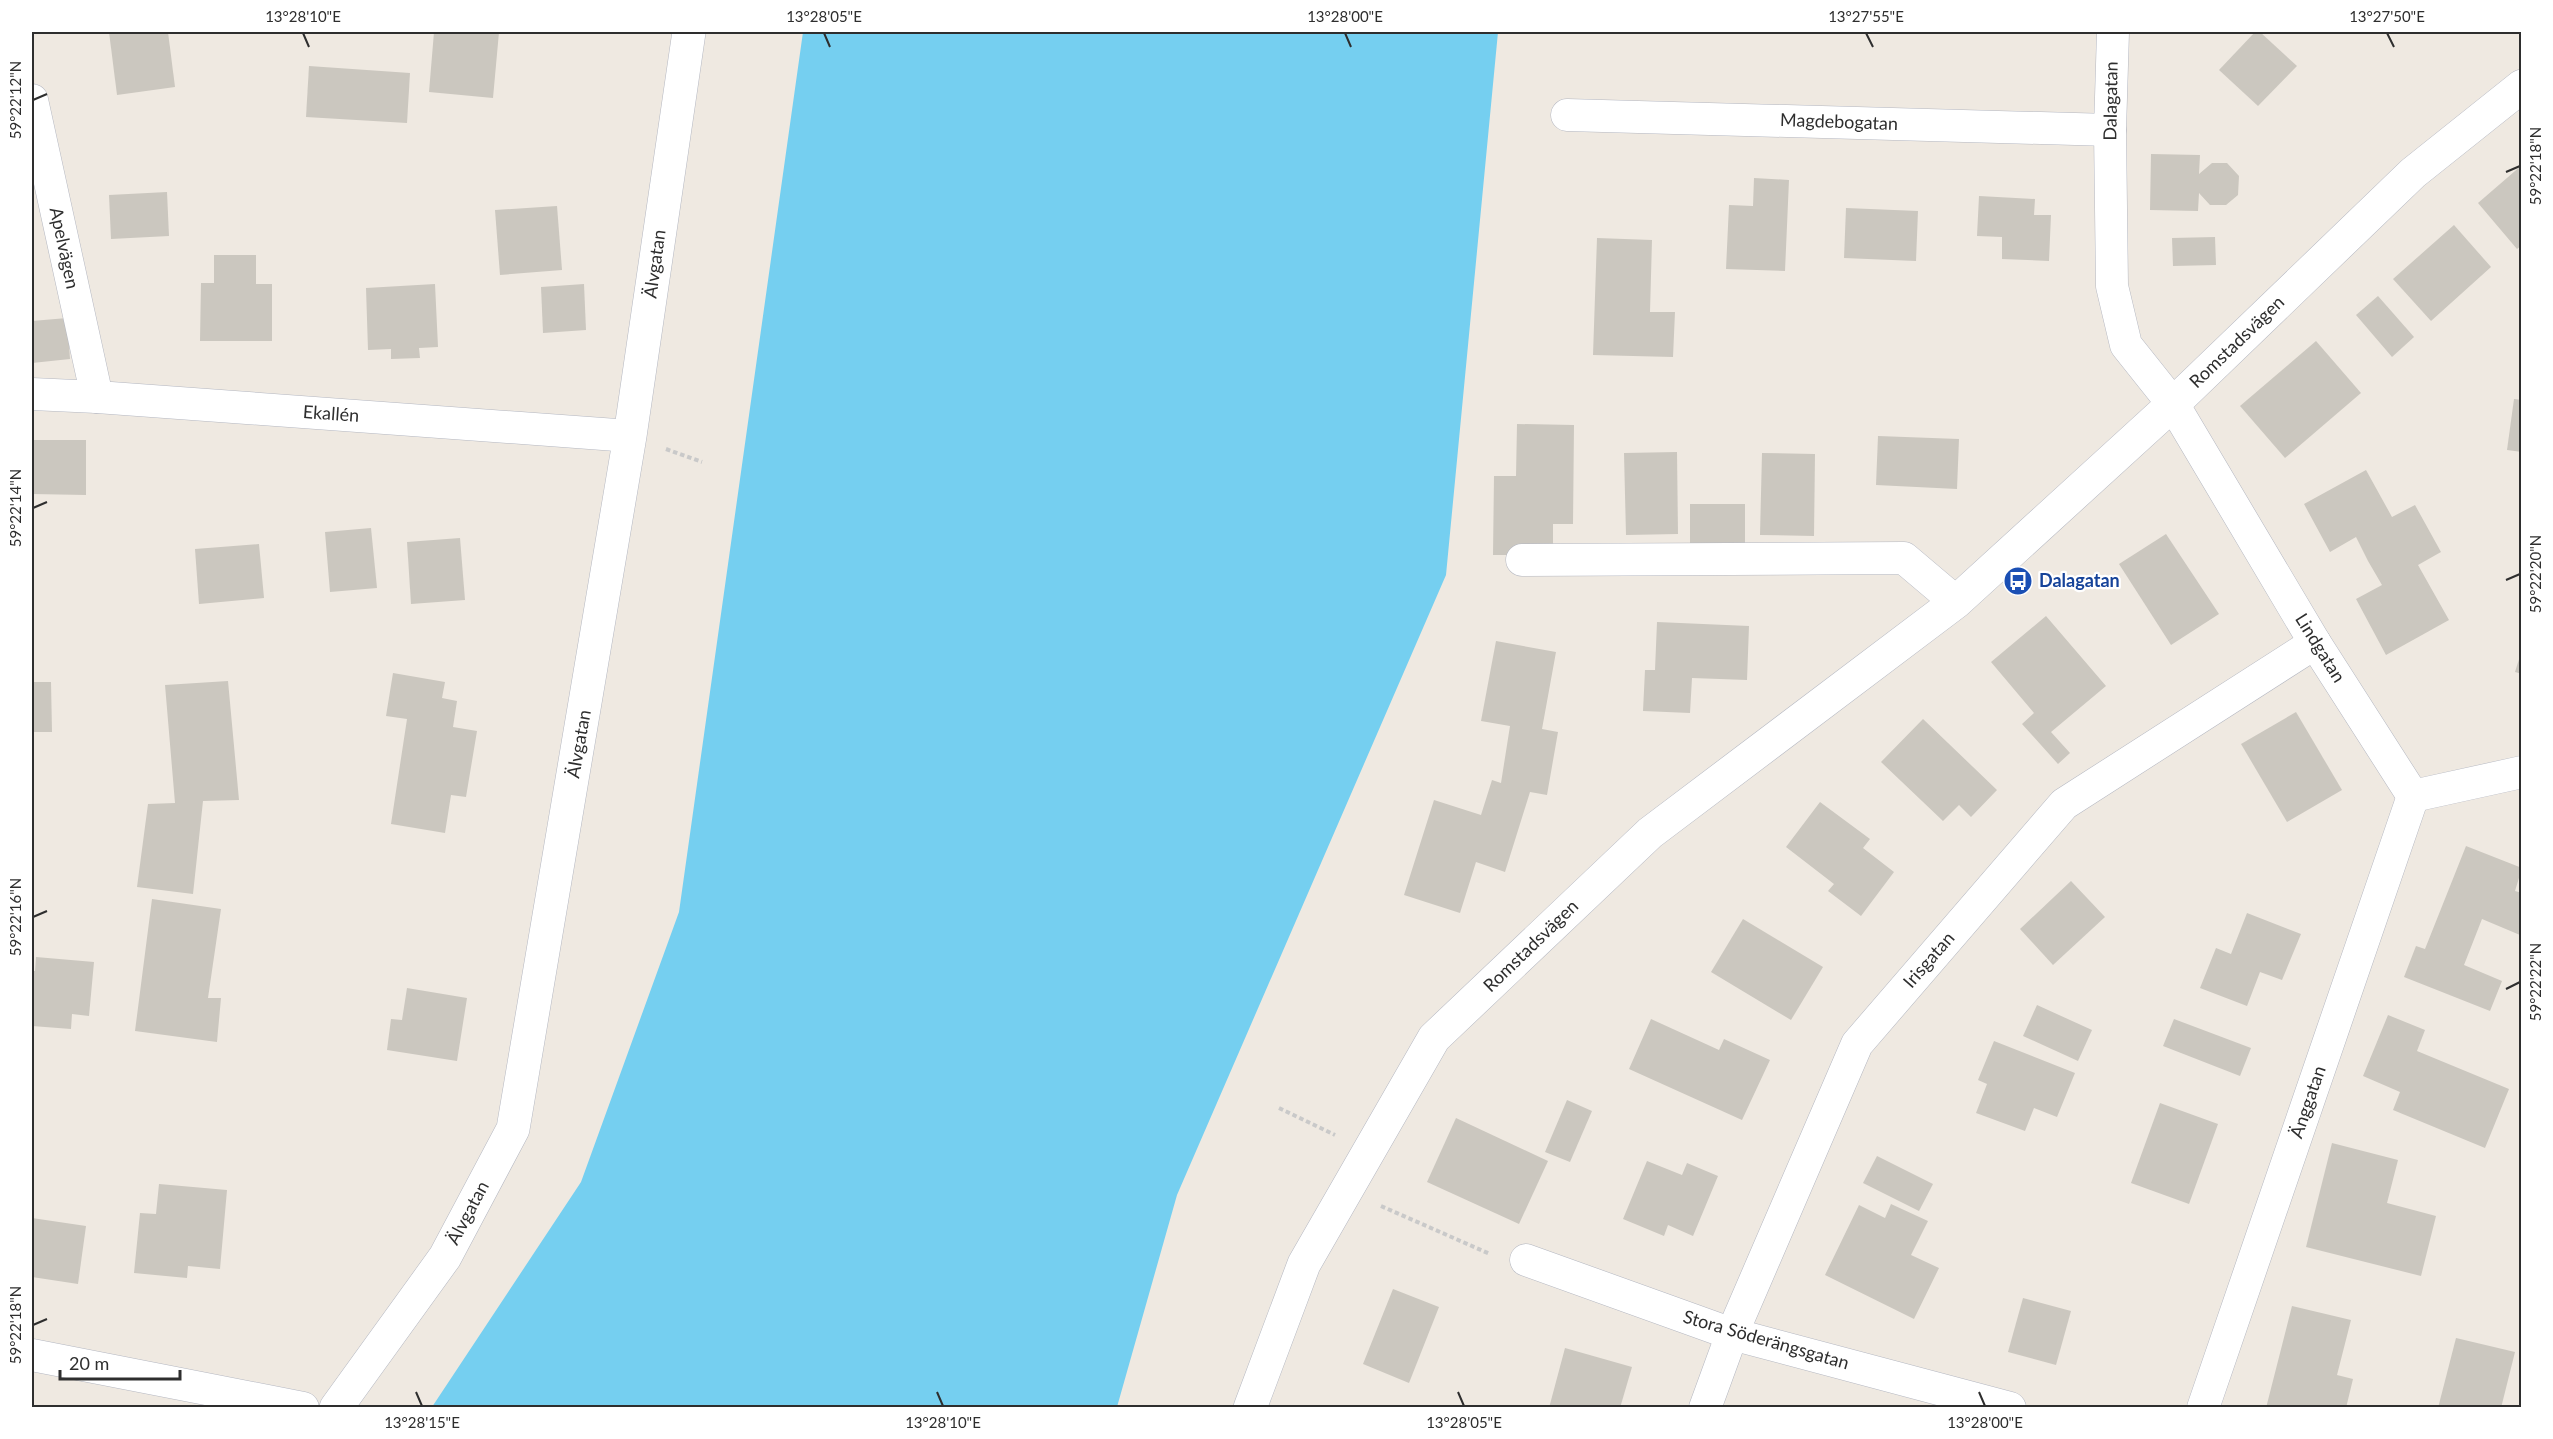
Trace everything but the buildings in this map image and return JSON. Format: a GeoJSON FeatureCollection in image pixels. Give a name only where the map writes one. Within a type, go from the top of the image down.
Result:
{"type":"FeatureCollection","features":[{"type":"Feature","properties":{"kind":"street","name":"Älvgatan"},"geometry":{"type":"LineString","coordinates":[[336,1407],[445,1257],[513,1129],[630,436],[689,32]]}},
{"type":"Feature","properties":{"kind":"street","name":"Dalagatan"},"geometry":{"type":"LineString","coordinates":[[2113,32],[2110,130],[2112,286],[2126,345],[2174,404]]}},
{"type":"Feature","properties":{"kind":"street","name":"Romstadsvägen"},"geometry":{"type":"LineString","coordinates":[[1250,1407],[1304,1264],[1434,1038],[1650,833],[1956,602],[2174,404],[2413,172],[2522,86]]}},
{"type":"Feature","properties":{"kind":"street","name":"Apelvägen"},"geometry":{"type":"LineString","coordinates":[[32,100],[97,397]]}},
{"type":"Feature","properties":{"kind":"street","name":"Magdebogatan"},"geometry":{"type":"LineString","coordinates":[[1567,115],[2110,130]]}},
{"type":"Feature","properties":{"kind":"street","name":"Ekallén"},"geometry":{"type":"LineString","coordinates":[[32,394],[630,436]]}},
{"type":"Feature","properties":{"kind":"street","name":"Lindgatan"},"geometry":{"type":"LineString","coordinates":[[2174,404],[2315,643],[2414,796]]}},
{"type":"Feature","properties":{"kind":"street"},"geometry":{"type":"LineString","coordinates":[[1522,560],[1904,558],[1956,602]]}},
{"type":"Feature","properties":{"kind":"street","name":"Irisgatan"},"geometry":{"type":"LineString","coordinates":[[1705,1407],[1732,1334],[1857,1044],[2064,804],[2315,643]]}},
{"type":"Feature","properties":{"kind":"street"},"geometry":{"type":"LineString","coordinates":[[2414,796],[2522,772]]}},
{"type":"Feature","properties":{"kind":"street","name":"Änggatan"},"geometry":{"type":"LineString","coordinates":[[2203,1407],[2414,796]]}},
{"type":"Feature","properties":{"kind":"street","name":"Stora Söderängsgatan"},"geometry":{"type":"LineString","coordinates":[[1526,1260],[1732,1334],[2010,1407]]}},
{"type":"Feature","properties":{"kind":"street"},"geometry":{"type":"LineString","coordinates":[[32,1355],[303,1407]]}},
{"type":"Feature","properties":{"kind":"path"},"geometry":{"type":"LineString","coordinates":[[1279,1108],[1370,1150]]}},
{"type":"Feature","properties":{"kind":"path"},"geometry":{"type":"LineString","coordinates":[[1347,1190],[1497,1257],[1526,1260]]}},
{"type":"Feature","properties":{"kind":"water"},"geometry":{"type":"Polygon","coordinates":[[[803,32],[1498,32],[1446,575],[1177,1195],[1117,1407],[432,1407],[581,1182],[679,912],[803,32]]]}},
{"type":"Feature","properties":{"kind":"place","name":"Dalagatan"},"geometry":{"type":"Point","coordinates":[2018,581]}}]}
